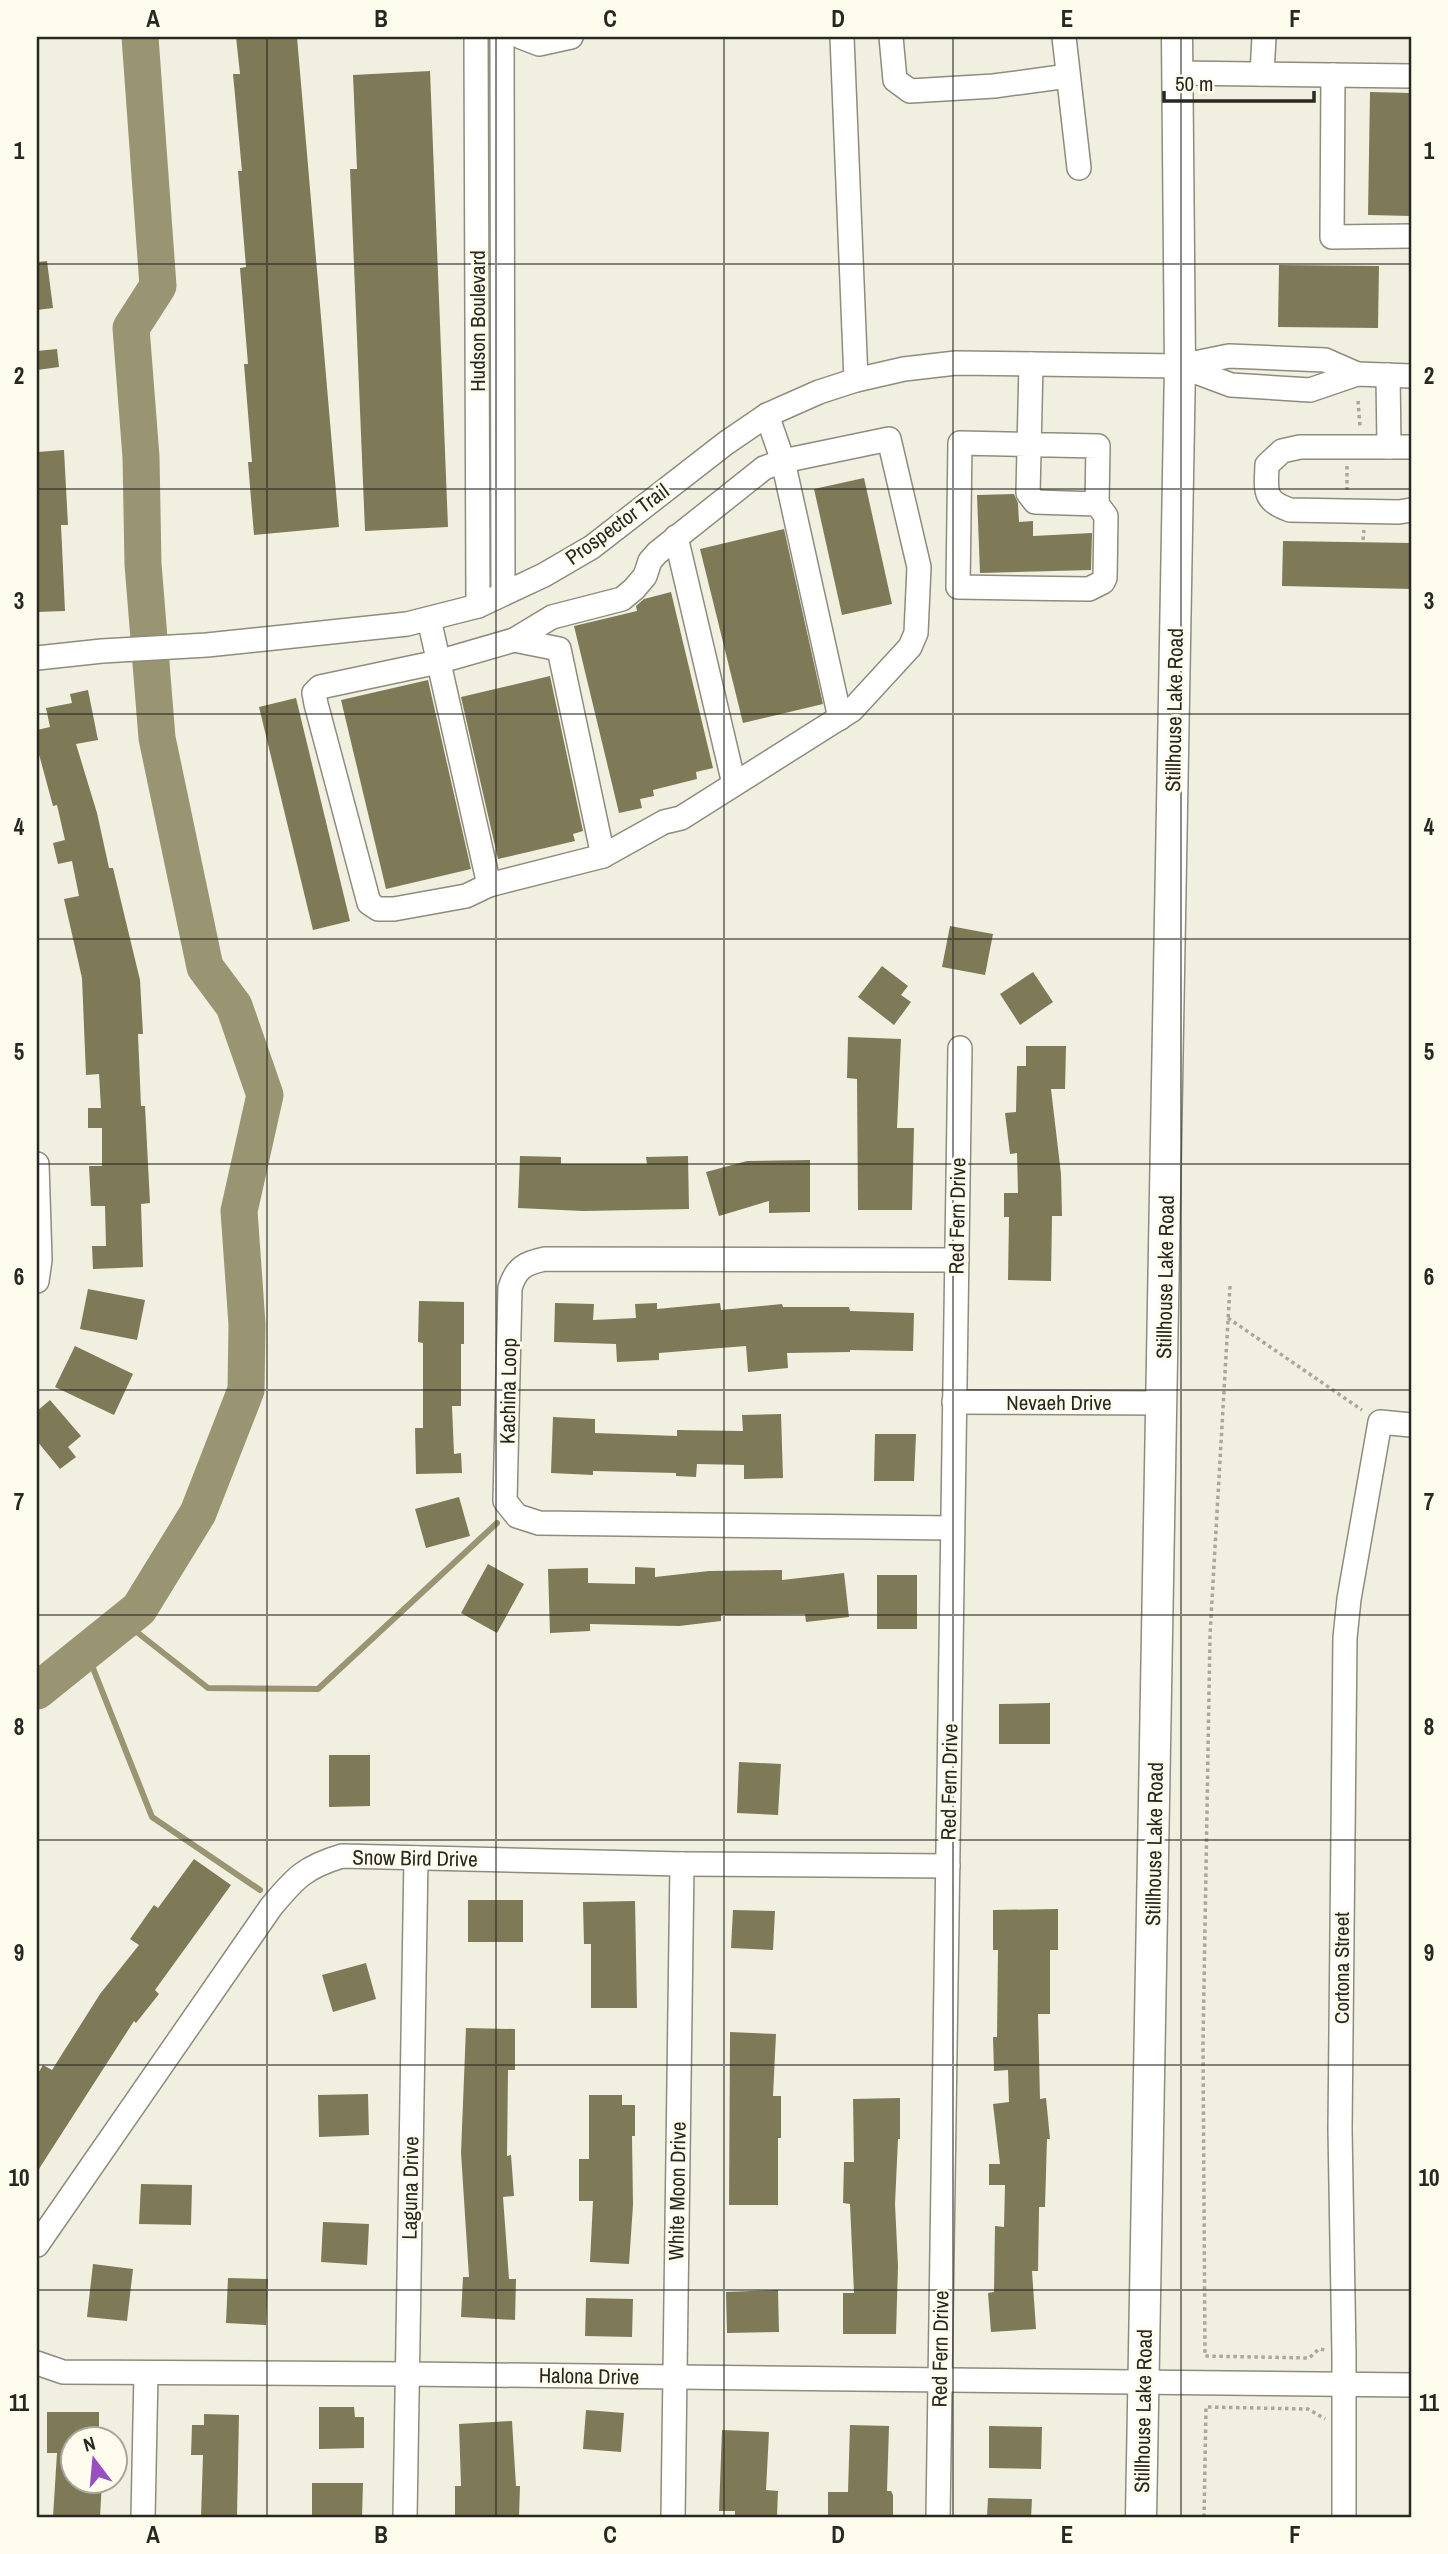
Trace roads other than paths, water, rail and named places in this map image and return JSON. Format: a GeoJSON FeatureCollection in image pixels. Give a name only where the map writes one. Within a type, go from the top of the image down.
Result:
{"type":"FeatureCollection","features":[{"type":"Feature","properties":{"kind":"main road","name":"Stillhouse Lake Road"},"geometry":{"type":"LineString","coordinates":[[1141,2517],[1180,366],[1177,37]]}},
{"type":"Feature","properties":{"kind":"street","name":"Hudson Boulevard"},"geometry":{"type":"LineString","coordinates":[[476,37],[478,606]]}},
{"type":"Feature","properties":{"kind":"street"},"geometry":{"type":"LineString","coordinates":[[493,37],[503,37]]}},
{"type":"Feature","properties":{"kind":"street","name":"Hudson Boulevard"},"geometry":{"type":"LineString","coordinates":[[503,37],[503,594]]}},
{"type":"Feature","properties":{"kind":"street"},"geometry":{"type":"LineString","coordinates":[[521,37],[539,44],[572,37]]}},
{"type":"Feature","properties":{"kind":"street"},"geometry":{"type":"LineString","coordinates":[[842,37],[856,380]]}},
{"type":"Feature","properties":{"kind":"street"},"geometry":{"type":"LineString","coordinates":[[891,37],[895,80],[910,91],[994,86],[1068,76]]}},
{"type":"Feature","properties":{"kind":"street"},"geometry":{"type":"LineString","coordinates":[[1065,37],[1079,168]]}},
{"type":"Feature","properties":{"kind":"street"},"geometry":{"type":"LineString","coordinates":[[1262,74],[1264,37]]}},
{"type":"Feature","properties":{"kind":"street"},"geometry":{"type":"LineString","coordinates":[[1178,73],[1411,76]]}},
{"type":"Feature","properties":{"kind":"street"},"geometry":{"type":"LineString","coordinates":[[1333,75],[1332,237],[1411,236]]}},
{"type":"Feature","properties":{"kind":"street","name":"Prospector Trail"},"geometry":{"type":"LineString","coordinates":[[37,658],[207,645],[407,624],[478,606],[544,575],[592,547],[726,443],[767,415],[819,392],[904,369],[956,363],[1180,366],[1231,386],[1310,390],[1357,374],[1411,376]]}},
{"type":"Feature","properties":{"kind":"street"},"geometry":{"type":"LineString","coordinates":[[1031,364],[1030,499],[1035,502],[1097,503]]}},
{"type":"Feature","properties":{"kind":"street"},"geometry":{"type":"LineString","coordinates":[[1388,375],[1400,447],[1300,447],[1282,451],[1267,465],[1266,491],[1275,505],[1290,510],[1411,510]]}},
{"type":"Feature","properties":{"kind":"street"},"geometry":{"type":"LineString","coordinates":[[767,415],[782,461],[840,718]]}},
{"type":"Feature","properties":{"kind":"street"},"geometry":{"type":"LineString","coordinates":[[889,439],[919,567],[915,633],[910,648],[852,710],[681,818],[664,822],[603,856],[489,885],[466,896],[394,909],[378,909],[369,903],[314,693],[320,687],[438,662],[514,640],[552,617],[622,599],[645,576],[650,561],[657,552],[676,537],[764,468],[782,461],[889,439]]}},
{"type":"Feature","properties":{"kind":"street"},"geometry":{"type":"LineString","coordinates":[[960,443],[1029,445],[1098,446],[1097,503],[1105,516],[1105,578],[1089,589],[958,587],[960,443]]}},
{"type":"Feature","properties":{"kind":"street"},"geometry":{"type":"LineString","coordinates":[[676,537],[734,784]]}},
{"type":"Feature","properties":{"kind":"street"},"geometry":{"type":"LineString","coordinates":[[429,619],[489,885]]}},
{"type":"Feature","properties":{"kind":"street"},"geometry":{"type":"LineString","coordinates":[[514,640],[559,649],[603,856]]}},
{"type":"Feature","properties":{"kind":"street","name":"Red Fern Drive"},"geometry":{"type":"LineString","coordinates":[[938,2517],[960,1048]]}},
{"type":"Feature","properties":{"kind":"street"},"geometry":{"type":"LineString","coordinates":[[37,1164],[40,1260],[37,1282]]}},
{"type":"Feature","properties":{"kind":"street","name":"Kachina Loop"},"geometry":{"type":"LineString","coordinates":[[952,1528],[539,1523],[517,1516],[505,1501],[510,1288],[514,1272],[528,1262],[545,1259],[957,1260]]}},
{"type":"Feature","properties":{"kind":"street","name":"Nevaeh Drive"},"geometry":{"type":"LineString","coordinates":[[954,1402],[1163,1403]]}},
{"type":"Feature","properties":{"kind":"street","name":"Cortona Street"},"geometry":{"type":"LineString","coordinates":[[1344,2517],[1340,2129],[1344,1673],[1349,1599],[1380,1422],[1411,1425]]}},
{"type":"Feature","properties":{"kind":"street","name":"Snow Bird Drive"},"geometry":{"type":"LineString","coordinates":[[37,2245],[263,1918],[296,1878],[321,1863],[342,1856],[682,1864],[948,1866]]}},
{"type":"Feature","properties":{"kind":"street","name":"Laguna Drive"},"geometry":{"type":"LineString","coordinates":[[405,2517],[416,1858]]}},
{"type":"Feature","properties":{"kind":"street","name":"White Moon Drive"},"geometry":{"type":"LineString","coordinates":[[673,2517],[682,1864]]}},
{"type":"Feature","properties":{"kind":"street","name":"Halona Drive"},"geometry":{"type":"LineString","coordinates":[[37,2363],[63,2372],[1411,2385]]}},
{"type":"Feature","properties":{"kind":"street"},"geometry":{"type":"LineString","coordinates":[[143,2517],[146,2372]]}},
{"type":"Feature","properties":{"kind":"waterway"},"geometry":{"type":"LineString","coordinates":[[37,1691],[139,1609],[198,1513],[246,1390],[247,1324],[239,1211],[265,1095],[234,1006],[205,967],[157,738],[143,564],[141,457],[131,328],[158,286],[140,37]]}},
{"type":"Feature","properties":{"kind":"waterway"},"geometry":{"type":"LineString","coordinates":[[124,1622],[208,1688],[318,1689],[497,1523]]}},
{"type":"Feature","properties":{"kind":"waterway"},"geometry":{"type":"LineString","coordinates":[[87,1653],[152,1817],[260,1890]]}}]}
